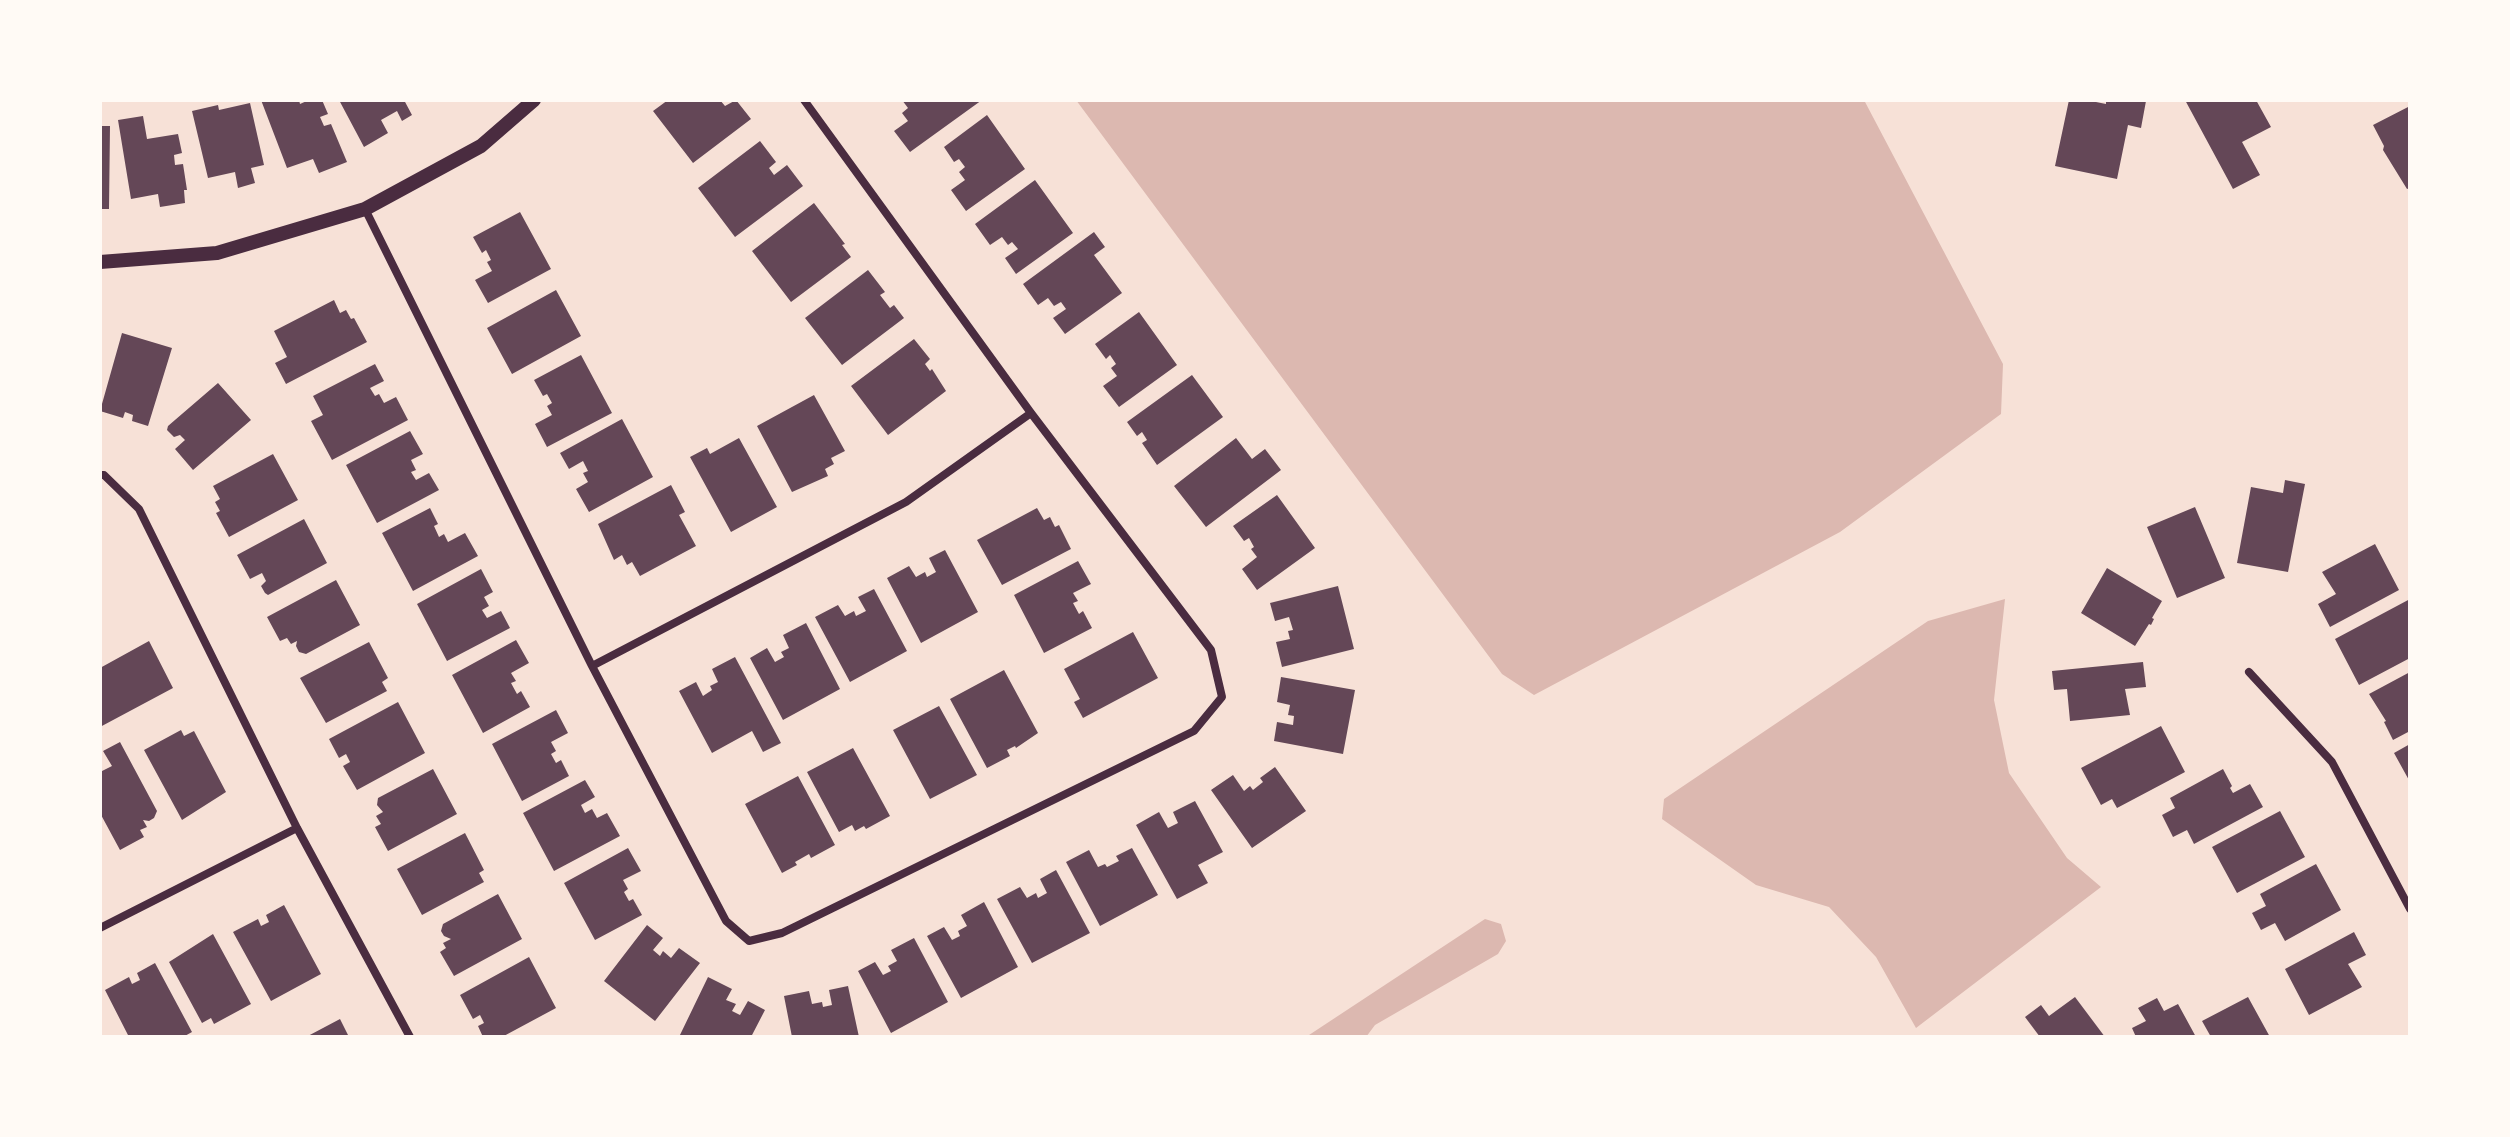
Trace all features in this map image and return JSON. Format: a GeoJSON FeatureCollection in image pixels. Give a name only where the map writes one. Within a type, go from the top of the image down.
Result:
{"type":"FeatureCollection","features":[{"type":"Feature","properties":{"kind":"street"},"geometry":{"type":"LineString","coordinates":[[100,262],[217,253],[365,209],[481,146],[534,100]]}},
{"type":"Feature","properties":{"kind":"street"},"geometry":{"type":"LineString","coordinates":[[365,209],[592,666],[726,921],[749,941],[782,933],[1194,731],[1222,697],[1211,650],[1031,413],[804,100]]}},
{"type":"Feature","properties":{"kind":"street"},"geometry":{"type":"LineString","coordinates":[[592,666],[906,502],[1031,413]]}},
{"type":"Feature","properties":{"kind":"street"},"geometry":{"type":"LineString","coordinates":[[100,475],[104,475],[139,509],[297,828],[410,1037]]}},
{"type":"Feature","properties":{"kind":"street"},"geometry":{"type":"LineString","coordinates":[[2249,672],[2332,762],[2410,909]]}},
{"type":"Feature","properties":{"kind":"street"},"geometry":{"type":"LineString","coordinates":[[100,928],[297,828]]}},
{"type":"Feature","properties":{"kind":"shaded area"},"geometry":{"type":"Polygon","coordinates":[[[1076,100],[1864,100],[2003,364],[2001,414],[1840,532],[1534,695],[1502,674],[1076,100]]]}},
{"type":"Feature","properties":{"kind":"shaded area"},"geometry":{"type":"Polygon","coordinates":[[[2005,599],[1994,700],[2009,773],[2067,858],[2101,887],[1916,1028],[1876,957],[1829,907],[1756,885],[1662,819],[1664,799],[1928,621],[2005,599]]]}},
{"type":"Feature","properties":{"kind":"shaded area"},"geometry":{"type":"Polygon","coordinates":[[[1485,919],[1501,924],[1506,941],[1498,954],[1375,1025],[1366,1037],[1306,1037],[1485,919]]]}},
{"type":"Feature","properties":{"kind":"building"},"geometry":{"type":"Polygon","coordinates":[[[261,100],[299,100],[300,104],[322,100],[328,114],[320,117],[324,126],[331,124],[347,162],[319,173],[313,159],[287,168],[261,100]]]}},
{"type":"Feature","properties":{"kind":"building"},"geometry":{"type":"Polygon","coordinates":[[[339,100],[404,100],[412,115],[402,121],[397,111],[381,120],[388,133],[364,147],[339,100]]]}},
{"type":"Feature","properties":{"kind":"building"},"geometry":{"type":"Polygon","coordinates":[[[668,100],[720,100],[725,106],[736,100],[751,119],[693,163],[653,111],[668,100]]]}},
{"type":"Feature","properties":{"kind":"building"},"geometry":{"type":"Polygon","coordinates":[[[902,100],[982,100],[910,152],[894,131],[908,121],[902,113],[908,108],[902,100]]]}},
{"type":"Feature","properties":{"kind":"building"},"geometry":{"type":"Polygon","coordinates":[[[2069,100],[2106,104],[2106,100],[2146,101],[2141,128],[2128,125],[2117,179],[2055,166],[2069,100]]]}},
{"type":"Feature","properties":{"kind":"building"},"geometry":{"type":"Polygon","coordinates":[[[2185,100],[2256,100],[2271,127],[2242,142],[2260,175],[2233,189],[2185,100]]]}},
{"type":"Feature","properties":{"kind":"building"},"geometry":{"type":"Polygon","coordinates":[[[250,103],[264,165],[251,168],[255,183],[238,188],[235,172],[208,178],[192,111],[218,105],[219,110],[250,103]]]}},
{"type":"Feature","properties":{"kind":"building"},"geometry":{"type":"Polygon","coordinates":[[[2410,106],[2410,188],[2407,189],[2383,150],[2384,146],[2373,125],[2410,106]]]}},
{"type":"Feature","properties":{"kind":"building"},"geometry":{"type":"Polygon","coordinates":[[[987,115],[1025,169],[966,211],[951,190],[965,180],[959,172],[965,167],[959,159],[954,162],[944,147],[987,115]]]}},
{"type":"Feature","properties":{"kind":"building"},"geometry":{"type":"Polygon","coordinates":[[[143,116],[147,139],[178,134],[182,153],[174,155],[175,165],[183,164],[187,190],[184,190],[185,203],[160,207],[158,194],[131,199],[118,120],[143,116]]]}},
{"type":"Feature","properties":{"kind":"building"},"geometry":{"type":"Polygon","coordinates":[[[100,126],[110,126],[109,209],[100,209],[100,126]]]}},
{"type":"Feature","properties":{"kind":"building"},"geometry":{"type":"Polygon","coordinates":[[[760,141],[776,162],[769,168],[774,175],[787,165],[803,186],[735,237],[698,188],[760,141]]]}},
{"type":"Feature","properties":{"kind":"building"},"geometry":{"type":"Polygon","coordinates":[[[1035,180],[1073,233],[1016,274],[1005,258],[1018,249],[1012,242],[1008,245],[1002,237],[990,245],[975,224],[1035,180]]]}},
{"type":"Feature","properties":{"kind":"building"},"geometry":{"type":"Polygon","coordinates":[[[814,203],[851,257],[791,302],[752,251],[814,203]]]}},
{"type":"Feature","properties":{"kind":"building"},"geometry":{"type":"Polygon","coordinates":[[[520,212],[551,269],[488,303],[475,280],[492,271],[487,262],[491,260],[486,250],[482,253],[473,237],[520,212]]]}},
{"type":"Feature","properties":{"kind":"building"},"geometry":{"type":"Polygon","coordinates":[[[1094,232],[1105,247],[1094,255],[1122,293],[1065,334],[1053,318],[1066,309],[1061,302],[1054,306],[1048,298],[1038,305],[1023,284],[1094,232]]]}},
{"type":"Feature","properties":{"kind":"building"},"geometry":{"type":"Polygon","coordinates":[[[868,270],[885,292],[880,295],[890,308],[894,305],[904,318],[842,365],[805,318],[868,270]]]}},
{"type":"Feature","properties":{"kind":"building"},"geometry":{"type":"Polygon","coordinates":[[[556,290],[581,336],[512,374],[487,328],[556,290]]]}},
{"type":"Feature","properties":{"kind":"building"},"geometry":{"type":"Polygon","coordinates":[[[334,300],[340,313],[346,310],[351,319],[354,318],[367,342],[286,384],[275,363],[287,357],[274,331],[334,300]]]}},
{"type":"Feature","properties":{"kind":"building"},"geometry":{"type":"Polygon","coordinates":[[[1139,312],[1177,365],[1119,407],[1103,386],[1117,376],[1111,368],[1116,364],[1110,355],[1106,359],[1095,344],[1139,312]]]}},
{"type":"Feature","properties":{"kind":"building"},"geometry":{"type":"Polygon","coordinates":[[[122,333],[172,348],[148,426],[132,421],[133,415],[125,412],[123,418],[100,411],[122,333]]]}},
{"type":"Feature","properties":{"kind":"building"},"geometry":{"type":"Polygon","coordinates":[[[914,339],[930,359],[925,364],[930,371],[932,369],[946,391],[888,435],[851,386],[914,339]]]}},
{"type":"Feature","properties":{"kind":"building"},"geometry":{"type":"Polygon","coordinates":[[[581,355],[612,413],[547,447],[535,424],[552,415],[547,406],[552,403],[547,394],[543,396],[534,380],[581,355]]]}},
{"type":"Feature","properties":{"kind":"building"},"geometry":{"type":"Polygon","coordinates":[[[375,364],[384,381],[370,388],[375,396],[379,394],[384,403],[396,397],[408,420],[332,460],[311,421],[323,415],[313,396],[375,364]]]}},
{"type":"Feature","properties":{"kind":"building"},"geometry":{"type":"Polygon","coordinates":[[[1192,375],[1223,417],[1157,465],[1142,443],[1147,440],[1142,432],[1137,436],[1127,422],[1192,375]]]}},
{"type":"Feature","properties":{"kind":"building"},"geometry":{"type":"Polygon","coordinates":[[[218,383],[251,420],[193,470],[175,449],[185,440],[180,435],[174,437],[167,430],[168,426],[218,383]]]}},
{"type":"Feature","properties":{"kind":"building"},"geometry":{"type":"Polygon","coordinates":[[[814,395],[845,451],[831,458],[834,464],[825,469],[828,476],[792,492],[757,426],[814,395]]]}},
{"type":"Feature","properties":{"kind":"building"},"geometry":{"type":"Polygon","coordinates":[[[622,419],[653,477],[589,512],[576,489],[588,482],[583,473],[588,471],[583,461],[569,469],[560,453],[622,419]]]}},
{"type":"Feature","properties":{"kind":"building"},"geometry":{"type":"Polygon","coordinates":[[[410,431],[423,454],[411,460],[416,470],[411,472],[416,480],[429,473],[439,490],[377,523],[346,465],[410,431]]]}},
{"type":"Feature","properties":{"kind":"building"},"geometry":{"type":"Polygon","coordinates":[[[739,438],[777,507],[731,532],[690,457],[707,448],[710,454],[739,438]]]}},
{"type":"Feature","properties":{"kind":"building"},"geometry":{"type":"Polygon","coordinates":[[[1236,438],[1252,459],[1265,449],[1281,470],[1206,527],[1174,486],[1236,438]]]}},
{"type":"Feature","properties":{"kind":"building"},"geometry":{"type":"Polygon","coordinates":[[[273,454],[298,500],[229,537],[216,513],[220,511],[215,502],[220,499],[213,486],[273,454]]]}},
{"type":"Feature","properties":{"kind":"building"},"geometry":{"type":"Polygon","coordinates":[[[2285,480],[2305,484],[2288,572],[2237,563],[2251,487],[2283,493],[2285,480]]]}},
{"type":"Feature","properties":{"kind":"building"},"geometry":{"type":"Polygon","coordinates":[[[671,485],[685,512],[679,515],[696,546],[640,576],[632,562],[627,565],[622,555],[614,560],[598,524],[671,485]]]}},
{"type":"Feature","properties":{"kind":"building"},"geometry":{"type":"Polygon","coordinates":[[[1277,495],[1315,548],[1257,590],[1242,569],[1257,557],[1251,549],[1254,547],[1249,538],[1244,541],[1233,526],[1277,495]]]}},
{"type":"Feature","properties":{"kind":"building"},"geometry":{"type":"Polygon","coordinates":[[[2195,507],[2225,578],[2177,598],[2147,527],[2195,507]]]}},
{"type":"Feature","properties":{"kind":"building"},"geometry":{"type":"Polygon","coordinates":[[[430,508],[438,524],[434,526],[439,537],[444,534],[448,542],[465,533],[478,556],[413,591],[382,533],[430,508]]]}},
{"type":"Feature","properties":{"kind":"building"},"geometry":{"type":"Polygon","coordinates":[[[1037,508],[1044,520],[1050,517],[1055,527],[1059,525],[1071,549],[1002,585],[977,540],[1037,508]]]}},
{"type":"Feature","properties":{"kind":"building"},"geometry":{"type":"Polygon","coordinates":[[[304,519],[327,563],[268,595],[261,586],[266,581],[262,573],[250,579],[237,555],[304,519]]]}},
{"type":"Feature","properties":{"kind":"building"},"geometry":{"type":"Polygon","coordinates":[[[2375,544],[2399,590],[2330,627],[2318,604],[2336,594],[2322,572],[2375,544]]]}},
{"type":"Feature","properties":{"kind":"building"},"geometry":{"type":"Polygon","coordinates":[[[945,550],[978,612],[921,643],[887,578],[909,566],[916,577],[925,572],[927,577],[936,572],[929,558],[945,550]]]}},
{"type":"Feature","properties":{"kind":"building"},"geometry":{"type":"Polygon","coordinates":[[[1078,561],[1091,584],[1073,593],[1078,601],[1073,603],[1079,614],[1083,611],[1092,628],[1044,653],[1014,595],[1078,561]]]}},
{"type":"Feature","properties":{"kind":"building"},"geometry":{"type":"Polygon","coordinates":[[[2107,568],[2162,601],[2151,625],[2135,646],[2081,613],[2107,568]]]}},
{"type":"Feature","properties":{"kind":"building"},"geometry":{"type":"Polygon","coordinates":[[[481,569],[493,592],[484,597],[489,606],[482,610],[487,618],[501,611],[510,628],[447,661],[417,604],[481,569]]]}},
{"type":"Feature","properties":{"kind":"building"},"geometry":{"type":"Polygon","coordinates":[[[336,580],[360,625],[306,654],[299,652],[297,641],[291,644],[287,638],[280,641],[267,617],[336,580]]]}},
{"type":"Feature","properties":{"kind":"building"},"geometry":{"type":"Polygon","coordinates":[[[1338,586],[1354,649],[1282,667],[1276,642],[1290,639],[1288,631],[1293,630],[1289,617],[1275,621],[1270,603],[1338,586]]]}},
{"type":"Feature","properties":{"kind":"building"},"geometry":{"type":"Polygon","coordinates":[[[874,589],[907,651],[850,682],[815,617],[838,605],[845,616],[854,611],[856,616],[866,611],[858,597],[874,589]]]}},
{"type":"Feature","properties":{"kind":"building"},"geometry":{"type":"Polygon","coordinates":[[[2410,599],[2410,658],[2359,685],[2335,639],[2410,599]]]}},
{"type":"Feature","properties":{"kind":"building"},"geometry":{"type":"Polygon","coordinates":[[[806,623],[840,689],[783,720],[750,658],[767,648],[775,662],[784,657],[781,652],[789,648],[783,635],[806,623]]]}},
{"type":"Feature","properties":{"kind":"building"},"geometry":{"type":"Polygon","coordinates":[[[1133,632],[1158,678],[1083,718],[1074,702],[1080,699],[1064,669],[1133,632]]]}},
{"type":"Feature","properties":{"kind":"building"},"geometry":{"type":"Polygon","coordinates":[[[516,640],[529,663],[511,673],[516,681],[511,683],[517,694],[521,691],[530,707],[483,733],[452,675],[516,640]]]}},
{"type":"Feature","properties":{"kind":"building"},"geometry":{"type":"Polygon","coordinates":[[[149,641],[173,688],[100,727],[100,668],[149,641]]]}},
{"type":"Feature","properties":{"kind":"building"},"geometry":{"type":"Polygon","coordinates":[[[369,642],[388,678],[382,682],[387,691],[326,723],[300,678],[369,642]]]}},
{"type":"Feature","properties":{"kind":"building"},"geometry":{"type":"Polygon","coordinates":[[[735,657],[781,743],[763,752],[752,731],[712,753],[679,691],[696,682],[703,696],[712,690],[710,686],[718,682],[712,669],[735,657]]]}},
{"type":"Feature","properties":{"kind":"building"},"geometry":{"type":"Polygon","coordinates":[[[2143,662],[2146,687],[2125,689],[2130,715],[2070,721],[2067,689],[2054,690],[2052,671],[2143,662]]]}},
{"type":"Feature","properties":{"kind":"building"},"geometry":{"type":"Polygon","coordinates":[[[1004,670],[1038,733],[1016,748],[1007,750],[1010,756],[987,768],[950,699],[1004,670]]]}},
{"type":"Feature","properties":{"kind":"building"},"geometry":{"type":"Polygon","coordinates":[[[2410,672],[2410,731],[2393,740],[2386,721],[2369,694],[2410,672]]]}},
{"type":"Feature","properties":{"kind":"building"},"geometry":{"type":"Polygon","coordinates":[[[1281,677],[1355,690],[1343,754],[1274,741],[1277,722],[1293,725],[1294,716],[1288,715],[1290,705],[1277,702],[1281,677]]]}},
{"type":"Feature","properties":{"kind":"building"},"geometry":{"type":"Polygon","coordinates":[[[398,702],[425,753],[357,790],[343,766],[350,762],[346,754],[339,758],[329,739],[398,702]]]}},
{"type":"Feature","properties":{"kind":"building"},"geometry":{"type":"Polygon","coordinates":[[[939,706],[977,775],[930,799],[893,730],[939,706]]]}},
{"type":"Feature","properties":{"kind":"building"},"geometry":{"type":"Polygon","coordinates":[[[556,710],[568,733],[551,742],[556,751],[551,754],[556,763],[561,760],[569,776],[522,801],[492,744],[556,710]]]}},
{"type":"Feature","properties":{"kind":"building"},"geometry":{"type":"Polygon","coordinates":[[[2161,726],[2185,772],[2117,808],[2112,799],[2101,805],[2081,768],[2161,726]]]}},
{"type":"Feature","properties":{"kind":"building"},"geometry":{"type":"Polygon","coordinates":[[[181,730],[184,736],[194,731],[226,792],[182,820],[144,750],[181,730]]]}},
{"type":"Feature","properties":{"kind":"building"},"geometry":{"type":"Polygon","coordinates":[[[120,742],[157,811],[154,818],[143,820],[147,827],[140,830],[144,837],[120,850],[100,813],[100,772],[112,766],[103,751],[120,742]]]}},
{"type":"Feature","properties":{"kind":"building"},"geometry":{"type":"Polygon","coordinates":[[[2410,744],[2410,782],[2394,753],[2410,744]]]}},
{"type":"Feature","properties":{"kind":"building"},"geometry":{"type":"Polygon","coordinates":[[[853,748],[890,816],[866,829],[864,826],[855,831],[852,825],[839,832],[807,772],[853,748]]]}},
{"type":"Feature","properties":{"kind":"building"},"geometry":{"type":"Polygon","coordinates":[[[1275,767],[1306,811],[1252,848],[1211,790],[1233,775],[1244,791],[1250,786],[1253,790],[1263,782],[1260,778],[1275,767]]]}},
{"type":"Feature","properties":{"kind":"building"},"geometry":{"type":"Polygon","coordinates":[[[433,769],[457,814],[388,851],[375,827],[381,824],[376,816],[383,812],[377,805],[378,798],[433,769]]]}},
{"type":"Feature","properties":{"kind":"building"},"geometry":{"type":"Polygon","coordinates":[[[2223,769],[2233,793],[2250,784],[2263,807],[2194,844],[2187,830],[2173,837],[2162,815],[2175,808],[2170,798],[2223,769]]]}},
{"type":"Feature","properties":{"kind":"building"},"geometry":{"type":"Polygon","coordinates":[[[798,776],[835,845],[811,858],[809,854],[782,873],[745,804],[798,776]]]}},
{"type":"Feature","properties":{"kind":"building"},"geometry":{"type":"Polygon","coordinates":[[[585,780],[595,797],[581,805],[585,813],[592,809],[597,818],[607,813],[620,836],[554,871],[523,813],[585,780]]]}},
{"type":"Feature","properties":{"kind":"building"},"geometry":{"type":"Polygon","coordinates":[[[1195,801],[1223,852],[1198,865],[1208,883],[1177,899],[1136,825],[1159,812],[1168,828],[1178,823],[1173,812],[1195,801]]]}},
{"type":"Feature","properties":{"kind":"building"},"geometry":{"type":"Polygon","coordinates":[[[2280,811],[2305,857],[2237,893],[2212,847],[2280,811]]]}},
{"type":"Feature","properties":{"kind":"building"},"geometry":{"type":"Polygon","coordinates":[[[465,833],[484,870],[479,873],[484,882],[422,915],[397,869],[465,833]]]}},
{"type":"Feature","properties":{"kind":"building"},"geometry":{"type":"Polygon","coordinates":[[[628,848],[641,871],[623,880],[628,889],[624,892],[629,901],[633,899],[642,915],[595,940],[564,883],[628,848]]]}},
{"type":"Feature","properties":{"kind":"building"},"geometry":{"type":"Polygon","coordinates":[[[1132,848],[1158,895],[1100,926],[1066,862],[1089,850],[1098,867],[1105,864],[1107,867],[1119,861],[1116,856],[1132,848]]]}},
{"type":"Feature","properties":{"kind":"building"},"geometry":{"type":"Polygon","coordinates":[[[2316,864],[2341,910],[2285,941],[2275,923],[2261,930],[2252,913],[2266,906],[2260,894],[2316,864]]]}},
{"type":"Feature","properties":{"kind":"building"},"geometry":{"type":"Polygon","coordinates":[[[1056,870],[1090,933],[1032,963],[997,899],[1020,887],[1027,898],[1036,893],[1038,898],[1047,893],[1040,879],[1056,870]]]}},
{"type":"Feature","properties":{"kind":"building"},"geometry":{"type":"Polygon","coordinates":[[[498,894],[522,939],[454,976],[440,952],[446,948],[443,943],[451,939],[441,931],[443,924],[498,894]]]}},
{"type":"Feature","properties":{"kind":"building"},"geometry":{"type":"Polygon","coordinates":[[[984,902],[1018,967],[961,998],[927,936],[944,927],[952,940],[960,936],[958,931],[967,926],[961,915],[984,902]]]}},
{"type":"Feature","properties":{"kind":"building"},"geometry":{"type":"Polygon","coordinates":[[[284,905],[321,974],[271,1001],[233,932],[258,919],[261,926],[269,922],[266,915],[284,905]]]}},
{"type":"Feature","properties":{"kind":"building"},"geometry":{"type":"Polygon","coordinates":[[[647,925],[663,938],[653,950],[660,956],[663,951],[671,958],[679,948],[700,963],[655,1021],[604,981],[647,925]]]}},
{"type":"Feature","properties":{"kind":"building"},"geometry":{"type":"Polygon","coordinates":[[[2354,932],[2366,955],[2348,964],[2362,987],[2309,1015],[2285,969],[2354,932]]]}},
{"type":"Feature","properties":{"kind":"building"},"geometry":{"type":"Polygon","coordinates":[[[213,934],[251,1004],[214,1024],[211,1018],[202,1023],[169,962],[213,934]]]}},
{"type":"Feature","properties":{"kind":"building"},"geometry":{"type":"Polygon","coordinates":[[[914,938],[948,1002],[891,1033],[858,971],[875,962],[883,975],[891,971],[888,966],[897,961],[891,950],[914,938]]]}},
{"type":"Feature","properties":{"kind":"building"},"geometry":{"type":"Polygon","coordinates":[[[529,957],[556,1008],[502,1037],[483,1037],[478,1026],[484,1023],[480,1015],[473,1019],[460,995],[529,957]]]}},
{"type":"Feature","properties":{"kind":"building"},"geometry":{"type":"Polygon","coordinates":[[[155,963],[192,1032],[183,1037],[129,1037],[105,990],[129,977],[132,984],[140,980],[137,973],[155,963]]]}},
{"type":"Feature","properties":{"kind":"building"},"geometry":{"type":"Polygon","coordinates":[[[708,977],[732,989],[726,1000],[736,1004],[732,1011],[740,1015],[748,1001],[765,1010],[751,1037],[679,1037],[708,977]]]}},
{"type":"Feature","properties":{"kind":"building"},"geometry":{"type":"Polygon","coordinates":[[[848,986],[859,1037],[792,1037],[784,996],[809,991],[812,1004],[822,1002],[823,1007],[832,1005],[829,990],[848,986]]]}},
{"type":"Feature","properties":{"kind":"building"},"geometry":{"type":"Polygon","coordinates":[[[2075,997],[2105,1037],[2040,1037],[2025,1017],[2041,1005],[2049,1016],[2075,997]]]}},
{"type":"Feature","properties":{"kind":"building"},"geometry":{"type":"Polygon","coordinates":[[[2248,997],[2270,1037],[2211,1037],[2202,1021],[2248,997]]]}},
{"type":"Feature","properties":{"kind":"building"},"geometry":{"type":"Polygon","coordinates":[[[2157,998],[2164,1011],[2178,1004],[2196,1037],[2136,1037],[2132,1028],[2146,1021],[2138,1008],[2157,998]]]}},
{"type":"Feature","properties":{"kind":"building"},"geometry":{"type":"Polygon","coordinates":[[[340,1019],[349,1037],[306,1037],[340,1019]]]}}]}
